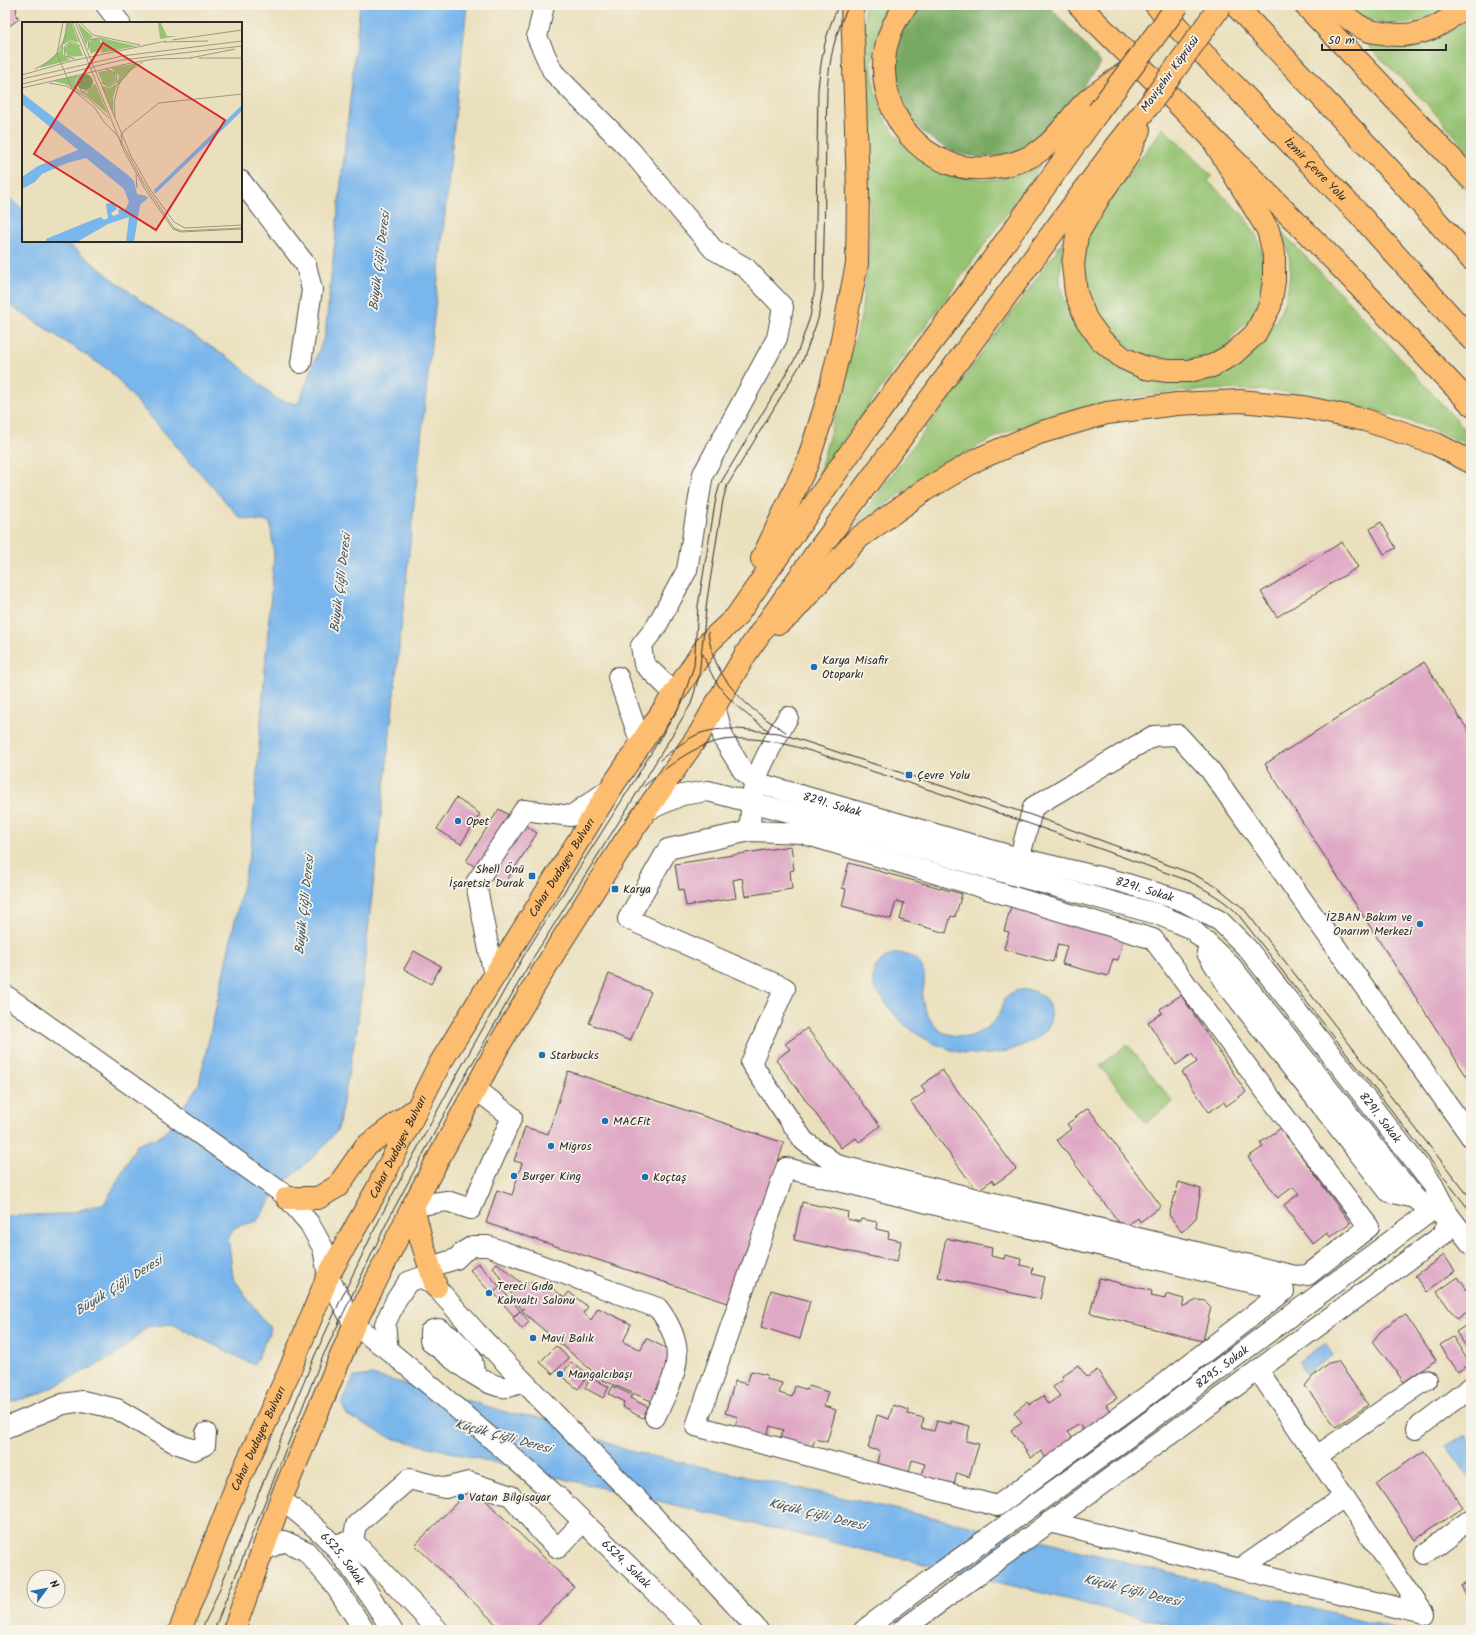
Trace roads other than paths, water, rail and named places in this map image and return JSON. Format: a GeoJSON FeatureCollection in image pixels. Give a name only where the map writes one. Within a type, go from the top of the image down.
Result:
{"type":"FeatureCollection","features":[{"type":"Feature","properties":{"kind":"main road"},"geometry":{"type":"LineString","coordinates":[[736,617],[807,464],[827,401],[857,264],[858,191],[852,5]]}},
{"type":"Feature","properties":{"kind":"main road"},"geometry":{"type":"LineString","coordinates":[[907,5],[897,16],[887,39],[884,64],[886,93],[898,120],[911,137],[927,152],[947,163],[973,168],[998,166],[1020,161],[1037,152],[1054,140],[1094,106],[1131,70],[1178,5]]}},
{"type":"Feature","properties":{"kind":"main road"},"geometry":{"type":"LineString","coordinates":[[1066,5],[1097,24]]}},
{"type":"Feature","properties":{"kind":"main road"},"geometry":{"type":"LineString","coordinates":[[1079,5],[1334,260],[1471,404]]}},
{"type":"Feature","properties":{"kind":"main road","name":"İzmir Çevre Yolu"},"geometry":{"type":"LineString","coordinates":[[1156,5],[1359,214],[1471,339]]}},
{"type":"Feature","properties":{"kind":"main road","name":"Mavişehir Köprüsü"},"geometry":{"type":"LineString","coordinates":[[1123,150],[1150,104],[1221,5]]}},
{"type":"Feature","properties":{"kind":"main road"},"geometry":{"type":"LineString","coordinates":[[1234,5],[1396,176],[1471,259]]}},
{"type":"Feature","properties":{"kind":"main road"},"geometry":{"type":"LineString","coordinates":[[1305,5],[1471,179]]}},
{"type":"Feature","properties":{"kind":"main road"},"geometry":{"type":"LineString","coordinates":[[1332,5],[1367,30],[1407,36],[1430,30],[1453,18],[1465,5]]}},
{"type":"Feature","properties":{"kind":"main road"},"geometry":{"type":"LineString","coordinates":[[736,617],[865,430],[981,276],[1094,106]]}},
{"type":"Feature","properties":{"kind":"main road"},"geometry":{"type":"LineString","coordinates":[[1123,150],[1101,194],[1077,235],[1073,265],[1076,293],[1086,319],[1100,340],[1123,358],[1145,368],[1168,371],[1188,371],[1212,366],[1233,354],[1255,334],[1270,306],[1274,280],[1274,254],[1268,230],[1213,140]]}},
{"type":"Feature","properties":{"kind":"main road"},"geometry":{"type":"LineString","coordinates":[[234,1630],[281,1499],[354,1326],[413,1206],[499,1045],[625,841],[648,810],[700,733],[747,652],[814,556],[1123,150]]}},
{"type":"Feature","properties":{"kind":"main road"},"geometry":{"type":"LineString","coordinates":[[747,652],[791,614],[857,539],[925,490],[985,456],[1039,433],[1107,413],[1177,404],[1240,402],[1303,407],[1365,420],[1429,441],[1471,462]]}},
{"type":"Feature","properties":{"kind":"main road","name":"Cahar Dudayev Bulvarı"},"geometry":{"type":"LineString","coordinates":[[180,1630],[237,1484],[289,1372],[328,1276],[376,1191],[439,1065],[611,788],[709,642],[736,617]]}},
{"type":"Feature","properties":{"kind":"main road"},"geometry":{"type":"LineString","coordinates":[[289,1200],[318,1198],[338,1186],[366,1147],[418,1108]]}},
{"type":"Feature","properties":{"kind":"main road"},"geometry":{"type":"LineString","coordinates":[[413,1206],[421,1239],[436,1287]]}},
{"type":"Feature","properties":{"kind":"street"},"geometry":{"type":"LineString","coordinates":[[106,5],[119,22]]}},
{"type":"Feature","properties":{"kind":"street"},"geometry":{"type":"LineString","coordinates":[[544,5],[537,38],[553,72],[631,150],[713,249],[746,268],[783,307],[777,338],[703,474],[687,570],[656,627],[641,646],[644,664],[675,694]]}},
{"type":"Feature","properties":{"kind":"street"},"geometry":{"type":"LineString","coordinates":[[242,182],[306,265],[312,290],[301,363]]}},
{"type":"Feature","properties":{"kind":"street"},"geometry":{"type":"LineString","coordinates":[[618,677],[641,744]]}},
{"type":"Feature","properties":{"kind":"street","name":"8291. Sokak"},"geometry":{"type":"LineString","coordinates":[[715,706],[724,740],[743,771],[755,782],[1017,867],[1156,914],[1192,929],[1231,966],[1415,1198],[1440,1213],[1471,1244]]}},
{"type":"Feature","properties":{"kind":"street"},"geometry":{"type":"LineString","coordinates":[[750,831],[755,782],[788,717]]}},
{"type":"Feature","properties":{"kind":"street"},"geometry":{"type":"LineString","coordinates":[[1017,867],[1033,807],[1153,736],[1178,735],[1210,770],[1471,1137]]}},
{"type":"Feature","properties":{"kind":"street"},"geometry":{"type":"LineString","coordinates":[[494,976],[476,883],[524,810],[571,816],[611,788]]}},
{"type":"Feature","properties":{"kind":"street","name":"8291. Sokak"},"geometry":{"type":"LineString","coordinates":[[648,810],[682,795],[708,791],[854,829],[1017,867],[1121,882],[1183,901],[1220,921],[1247,948],[1433,1185],[1440,1213]]}},
{"type":"Feature","properties":{"kind":"street"},"geometry":{"type":"LineString","coordinates":[[750,831],[801,833],[1153,939],[1266,1092],[1370,1227],[1308,1275],[1295,1276],[837,1165],[804,1141],[751,1063],[785,988],[628,919],[668,849],[750,831]]}},
{"type":"Feature","properties":{"kind":"street"},"geometry":{"type":"LineString","coordinates":[[5,995],[170,1112],[289,1200],[309,1223],[323,1248],[328,1276],[354,1326]]}},
{"type":"Feature","properties":{"kind":"street"},"geometry":{"type":"LineString","coordinates":[[413,1206],[447,1201],[471,1209],[512,1117],[476,1089]]}},
{"type":"Feature","properties":{"kind":"street"},"geometry":{"type":"LineString","coordinates":[[786,1168],[1284,1291],[1174,1376],[997,1506],[696,1426],[786,1168]]}},
{"type":"Feature","properties":{"kind":"street","name":"8295. Sokak"},"geometry":{"type":"LineString","coordinates":[[864,1630],[931,1579],[1174,1403],[1440,1213],[1444,1234],[902,1630]]}},
{"type":"Feature","properties":{"kind":"street"},"geometry":{"type":"LineString","coordinates":[[430,1267],[456,1259],[463,1252],[473,1246],[488,1246],[658,1308],[674,1333],[677,1354],[674,1376],[656,1417]]}},
{"type":"Feature","properties":{"kind":"street"},"geometry":{"type":"LineString","coordinates":[[388,1350],[386,1324],[396,1300],[408,1282],[422,1277],[436,1287],[523,1381],[658,1521],[758,1630]]}},
{"type":"Feature","properties":{"kind":"street","name":"6524. Sokak"},"geometry":{"type":"LineString","coordinates":[[354,1326],[388,1350],[437,1391],[558,1497],[694,1630]]}},
{"type":"Feature","properties":{"kind":"street"},"geometry":{"type":"LineString","coordinates":[[1044,1526],[1240,1569],[1424,1614],[1258,1370]]}},
{"type":"Feature","properties":{"kind":"street"},"geometry":{"type":"LineString","coordinates":[[475,1375],[503,1387],[515,1385],[523,1381]]}},
{"type":"Feature","properties":{"kind":"street"},"geometry":{"type":"LineString","coordinates":[[1174,1376],[1199,1385]]}},
{"type":"Feature","properties":{"kind":"street"},"geometry":{"type":"LineString","coordinates":[[1174,1376],[1174,1403]]}},
{"type":"Feature","properties":{"kind":"street"},"geometry":{"type":"LineString","coordinates":[[1317,1456],[1426,1380]]}},
{"type":"Feature","properties":{"kind":"street"},"geometry":{"type":"LineString","coordinates":[[1416,1429],[1471,1387]]}},
{"type":"Feature","properties":{"kind":"street"},"geometry":{"type":"LineString","coordinates":[[5,1428],[63,1404],[83,1401],[117,1409],[173,1442],[194,1450],[205,1445],[206,1433]]}},
{"type":"Feature","properties":{"kind":"street"},"geometry":{"type":"LineString","coordinates":[[353,1541],[356,1525],[409,1479],[445,1488],[469,1482],[511,1496],[544,1535],[558,1548],[583,1522]]}},
{"type":"Feature","properties":{"kind":"street"},"geometry":{"type":"LineString","coordinates":[[1240,1569],[1344,1497]]}},
{"type":"Feature","properties":{"kind":"street","name":"6525. Sokak"},"geometry":{"type":"LineString","coordinates":[[281,1499],[314,1526],[332,1544],[392,1630]]}},
{"type":"Feature","properties":{"kind":"street"},"geometry":{"type":"LineString","coordinates":[[1425,1554],[1471,1519]]}},
{"type":"Feature","properties":{"kind":"street","name":"6525. Sokak"},"geometry":{"type":"LineString","coordinates":[[263,1551],[284,1541],[306,1551],[334,1584],[364,1630]]}},
{"type":"Feature","properties":{"kind":"street"},"geometry":{"type":"LineString","coordinates":[[332,1544],[353,1541]]}},
{"type":"Feature","properties":{"kind":"street"},"geometry":{"type":"LineString","coordinates":[[353,1541],[438,1630]]}},
{"type":"Feature","properties":{"kind":"water","name":"Büyük Çiğli Deresi"},"geometry":{"type":"Polygon","coordinates":[[[360,5],[467,5],[386,771],[357,1029],[338,1129],[320,1151],[280,1186],[257,1221],[235,1227],[228,1237],[233,1277],[249,1301],[271,1329],[254,1365],[172,1324],[147,1327],[118,1354],[39,1394],[5,1404],[5,1216],[66,1214],[105,1203],[137,1145],[163,1135],[199,1084],[251,848],[274,555],[270,522],[240,518],[109,370],[5,302],[5,195],[22,208],[22,242],[65,242],[145,304],[236,363],[278,400],[298,404],[325,335],[360,5]]]}},
{"type":"Feature","properties":{"kind":"water"},"geometry":{"type":"Polygon","coordinates":[[[898,953],[914,958],[921,965],[924,975],[922,997],[924,1006],[932,1023],[944,1033],[967,1037],[978,1033],[995,1021],[1007,996],[1018,990],[1030,990],[1036,992],[1045,999],[1050,1012],[1051,1019],[1049,1025],[1041,1035],[1033,1040],[1003,1052],[983,1054],[964,1053],[946,1048],[928,1040],[911,1030],[897,1017],[875,987],[873,979],[874,973],[879,963],[888,956],[898,953]]]}},
{"type":"Feature","properties":{"kind":"water"},"geometry":{"type":"Polygon","coordinates":[[[1325,1344],[1333,1355],[1306,1373],[1299,1361],[1325,1344]]]}},
{"type":"Feature","properties":{"kind":"water","name":"Küçük Çiğli Deresi"},"geometry":{"type":"Polygon","coordinates":[[[372,1375],[509,1413],[544,1418],[629,1451],[1041,1541],[1398,1630],[1192,1630],[924,1564],[391,1438],[347,1415],[341,1403],[354,1377],[372,1375]]]}},
{"type":"Feature","properties":{"kind":"water"},"geometry":{"type":"Polygon","coordinates":[[[1465,1435],[1471,1444],[1471,1478],[1469,1479],[1447,1446],[1465,1435]]]}},
{"type":"Feature","properties":{"kind":"tram line"},"geometry":{"type":"LineString","coordinates":[[201,1630],[211,1610],[315,1355],[381,1216],[455,1078],[526,952],[681,704],[694,666],[698,606],[716,498],[720,484],[796,357],[810,317],[815,289],[818,89],[824,46],[830,25],[839,5]]}},
{"type":"Feature","properties":{"kind":"tram line"},"geometry":{"type":"LineString","coordinates":[[214,1630],[322,1358],[388,1220],[461,1083],[531,961],[691,704],[699,676],[707,600],[723,500],[727,486],[803,360],[818,319],[823,289],[827,90],[836,36],[849,5]]}},
{"type":"Feature","properties":{"kind":"tram line"},"geometry":{"type":"LineString","coordinates":[[708,632],[711,649],[717,664],[734,691],[758,713],[786,732]]}},
{"type":"Feature","properties":{"kind":"tram line"},"geometry":{"type":"LineString","coordinates":[[703,654],[714,679],[721,689],[737,707],[769,731]]}},
{"type":"Feature","properties":{"kind":"tram line"},"geometry":{"type":"LineString","coordinates":[[660,760],[680,745],[701,733],[720,729],[740,729],[779,733],[1031,815],[1193,874],[1217,887],[1243,908],[1471,1199]]}},
{"type":"Feature","properties":{"kind":"tram line"},"geometry":{"type":"LineString","coordinates":[[644,786],[681,758],[712,743],[724,740],[742,739],[779,743],[797,747],[949,796],[1189,881],[1208,891],[1237,913],[1471,1212]]}},
{"type":"Feature","properties":{"kind":"place","name":"Karya Misafir Otoparkı"},"geometry":{"type":"Point","coordinates":[814,667]}},
{"type":"Feature","properties":{"kind":"place","name":"Çevre Yolu"},"geometry":{"type":"Point","coordinates":[909,775]}},
{"type":"Feature","properties":{"kind":"place","name":"Opet"},"geometry":{"type":"Point","coordinates":[458,821]}},
{"type":"Feature","properties":{"kind":"place","name":"Shell Önü İşaretsiz Durak"},"geometry":{"type":"Point","coordinates":[532,876]}},
{"type":"Feature","properties":{"kind":"place","name":"Karya"},"geometry":{"type":"Point","coordinates":[615,889]}},
{"type":"Feature","properties":{"kind":"place","name":"İZBAN Bakım ve Onarım Merkezi"},"geometry":{"type":"Point","coordinates":[1420,924]}},
{"type":"Feature","properties":{"kind":"place","name":"Starbucks"},"geometry":{"type":"Point","coordinates":[542,1055]}},
{"type":"Feature","properties":{"kind":"place","name":"MACFit"},"geometry":{"type":"Point","coordinates":[605,1121]}},
{"type":"Feature","properties":{"kind":"place","name":"Migros"},"geometry":{"type":"Point","coordinates":[551,1146]}},
{"type":"Feature","properties":{"kind":"place","name":"Burger King"},"geometry":{"type":"Point","coordinates":[514,1176]}},
{"type":"Feature","properties":{"kind":"place","name":"Koçtaş"},"geometry":{"type":"Point","coordinates":[645,1177]}},
{"type":"Feature","properties":{"kind":"place","name":"Tereci Gıda Kahvaltı Salonu"},"geometry":{"type":"Point","coordinates":[489,1293]}},
{"type":"Feature","properties":{"kind":"place","name":"Mavi Balık"},"geometry":{"type":"Point","coordinates":[533,1338]}},
{"type":"Feature","properties":{"kind":"place","name":"Mangalcıbaşı"},"geometry":{"type":"Point","coordinates":[560,1374]}},
{"type":"Feature","properties":{"kind":"place","name":"Vatan Bilgisayar"},"geometry":{"type":"Point","coordinates":[461,1497]}}]}
